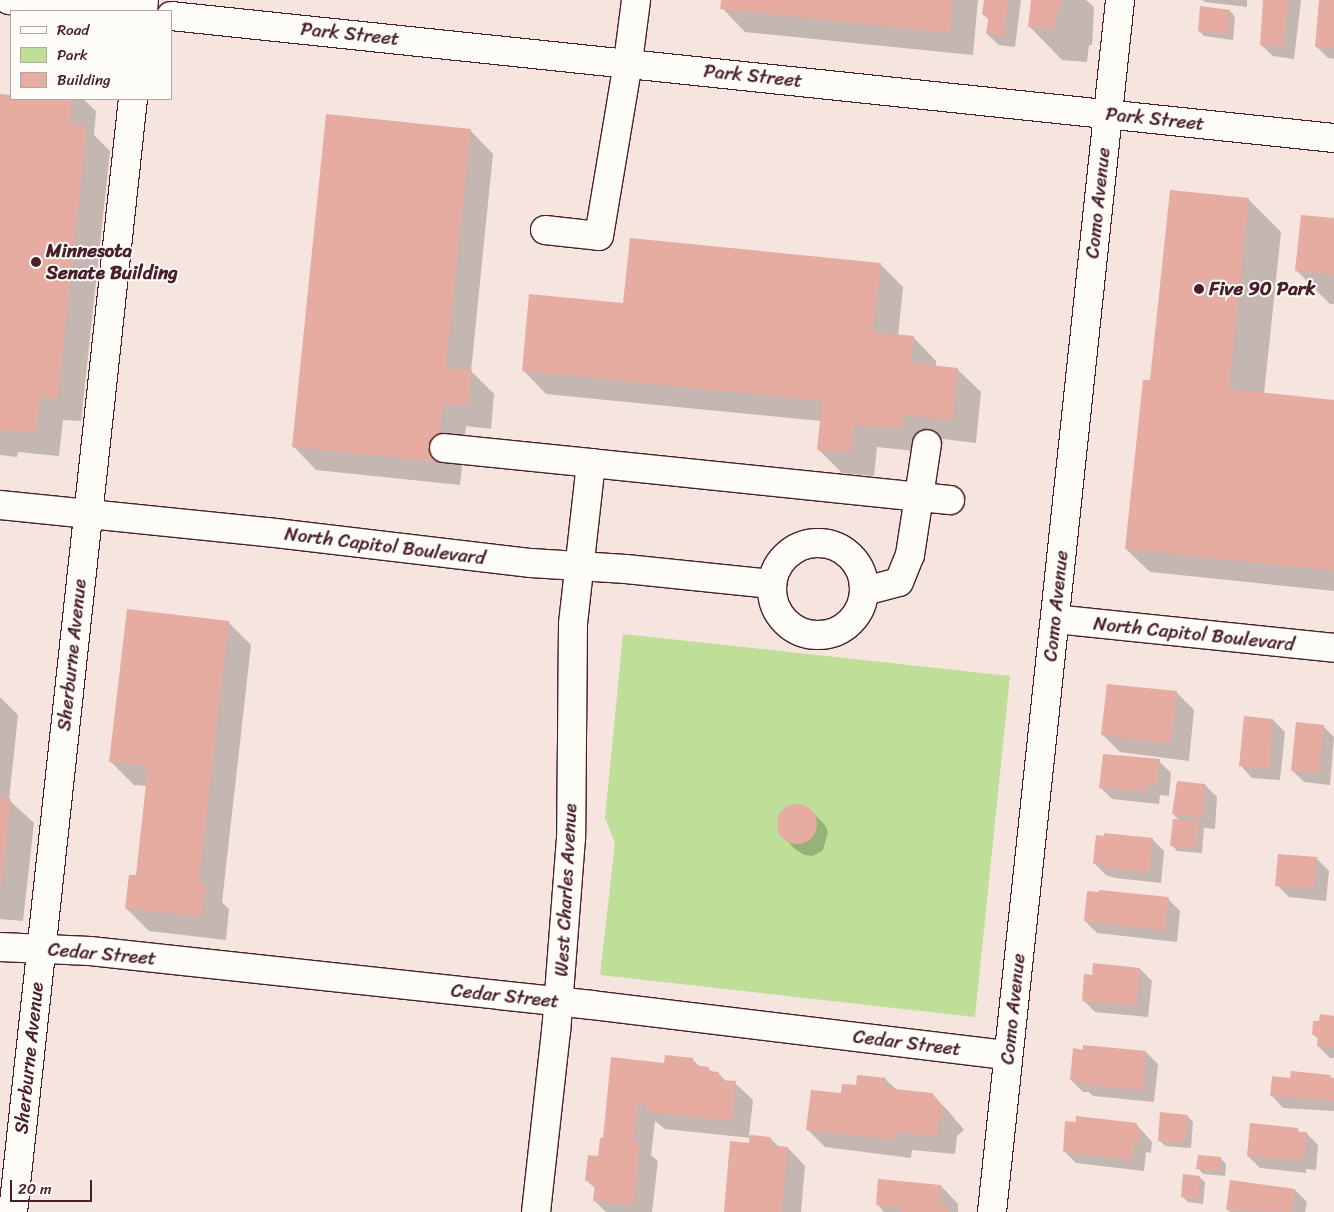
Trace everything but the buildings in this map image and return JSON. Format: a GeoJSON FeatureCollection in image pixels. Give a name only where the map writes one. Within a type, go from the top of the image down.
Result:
{"type":"FeatureCollection","features":[{"type":"Feature","properties":{"kind":"street"},"geometry":{"type":"LineString","coordinates":[[9,0],[113,10]]}},
{"type":"Feature","properties":{"kind":"street"},"geometry":{"type":"LineString","coordinates":[[545,230],[599,236],[628,62],[636,0]]}},
{"type":"Feature","properties":{"kind":"street","name":"Como Avenue"},"geometry":{"type":"LineString","coordinates":[[992,1212],[1120,0]]}},
{"type":"Feature","properties":{"kind":"street","name":"Park Street"},"geometry":{"type":"LineString","coordinates":[[172,16],[628,62],[1334,138]]}},
{"type":"Feature","properties":{"kind":"street","name":"Sherburne Avenue"},"geometry":{"type":"LineString","coordinates":[[12,1212],[133,100]]}},
{"type":"Feature","properties":{"kind":"street"},"geometry":{"type":"LineString","coordinates":[[865,591],[899,582],[910,555],[927,444]]}},
{"type":"Feature","properties":{"kind":"street"},"geometry":{"type":"LineString","coordinates":[[444,448],[950,500]]}},
{"type":"Feature","properties":{"kind":"street","name":"West Charles Avenue"},"geometry":{"type":"LineString","coordinates":[[536,1212],[558,1001],[571,838],[573,624],[592,463]]}},
{"type":"Feature","properties":{"kind":"street","name":"North Capitol Boulevard"},"geometry":{"type":"LineString","coordinates":[[0,505],[581,567],[626,569],[771,584]]}},
{"type":"Feature","properties":{"kind":"street"},"geometry":{"type":"LineString","coordinates":[[816,543],[831,544],[845,551],[859,568],[865,591],[862,606],[854,619],[842,629],[828,635],[813,636],[798,632],[786,623],[776,611],[771,584],[777,566],[788,554],[800,546],[816,543]]}},
{"type":"Feature","properties":{"kind":"street","name":"North Capitol Boulevard"},"geometry":{"type":"LineString","coordinates":[[1055,619],[1334,648]]}},
{"type":"Feature","properties":{"kind":"street","name":"Cedar Street"},"geometry":{"type":"LineString","coordinates":[[0,947],[90,951],[558,1001],[1008,1055]]}},
{"type":"Feature","properties":{"kind":"green space"},"geometry":{"type":"Polygon","coordinates":[[[623,634],[1010,676],[975,1017],[600,975],[615,843],[605,818],[623,634]]]}},
{"type":"Feature","properties":{"kind":"place","name":"Minnesota Senate Building"},"geometry":{"type":"Point","coordinates":[36,262]}},
{"type":"Feature","properties":{"kind":"place","name":"Five 90 Park"},"geometry":{"type":"Point","coordinates":[1199,289]}}]}
